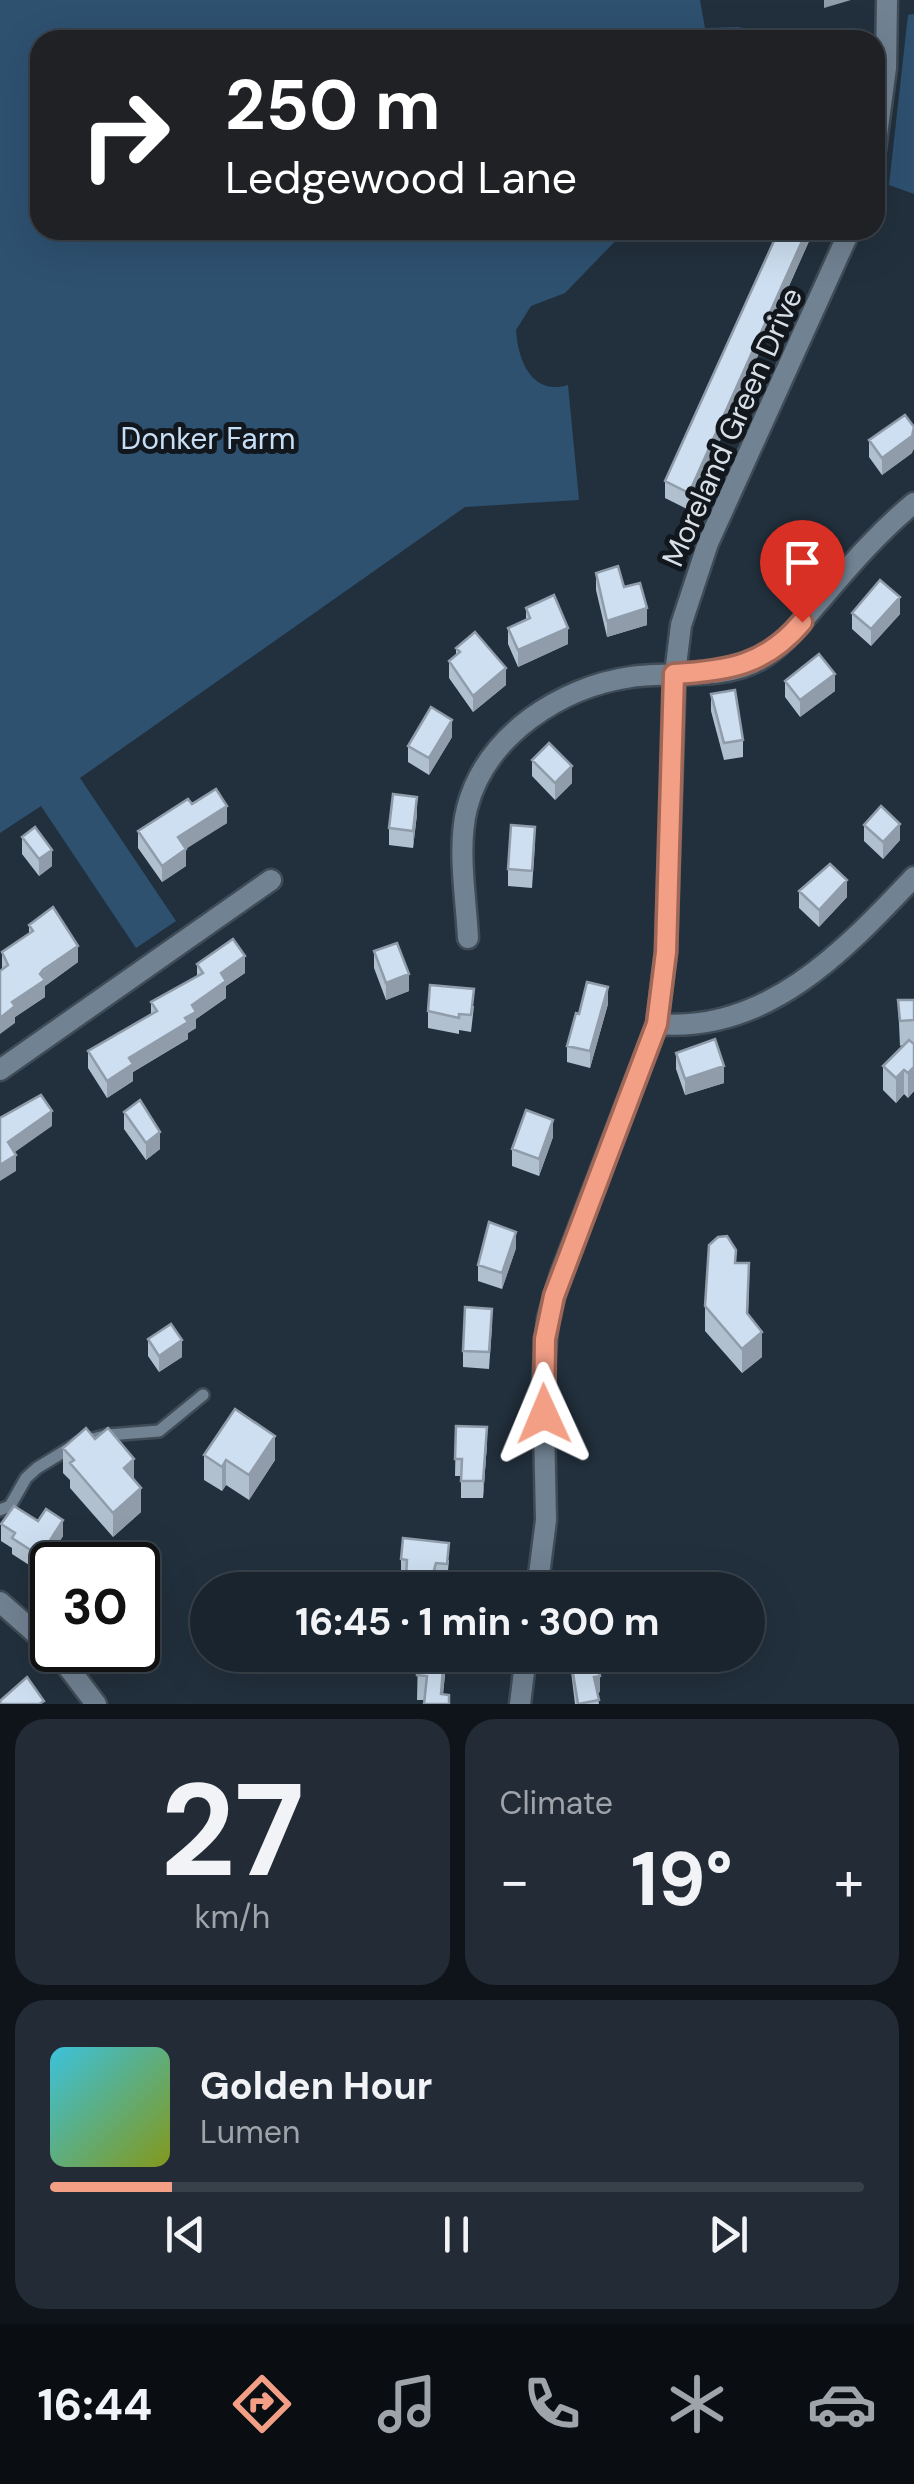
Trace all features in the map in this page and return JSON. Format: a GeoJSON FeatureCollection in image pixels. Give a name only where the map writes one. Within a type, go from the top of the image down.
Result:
{"type":"FeatureCollection","features":[{"type":"Feature","properties":{"kind":"street"},"geometry":{"type":"LineString","coordinates":[[885,75],[887,0]]}},
{"type":"Feature","properties":{"kind":"street","name":"Moreland Green Drive"},"geometry":{"type":"LineString","coordinates":[[539,1572],[546,1520],[544,1378],[548,1318],[560,1274],[657,1024],[666,952],[674,674],[682,625],[708,544],[845,240]]}},
{"type":"Feature","properties":{"kind":"street"},"geometry":{"type":"LineString","coordinates":[[468,938],[468,808],[478,782],[510,735],[546,708],[588,688],[634,676],[722,672],[758,660],[788,638],[883,528],[914,503]]}},
{"type":"Feature","properties":{"kind":"street"},"geometry":{"type":"LineString","coordinates":[[657,1024],[708,1022],[790,990],[851,944],[914,877]]}},
{"type":"Feature","properties":{"kind":"street"},"geometry":{"type":"LineString","coordinates":[[0,1070],[272,880]]}},
{"type":"Feature","properties":{"kind":"street"},"geometry":{"type":"LineString","coordinates":[[0,1602],[30,1628]]}},
{"type":"Feature","properties":{"kind":"street"},"geometry":{"type":"LineString","coordinates":[[72,1672],[96,1704]]}},
{"type":"Feature","properties":{"kind":"street"},"geometry":{"type":"LineString","coordinates":[[520,1704],[524,1672]]}},
{"type":"Feature","properties":{"kind":"lane"},"geometry":{"type":"LineString","coordinates":[[0,1510],[10,1506],[26,1478],[78,1443],[108,1435],[160,1431],[203,1395]]}},
{"type":"Feature","properties":{"kind":"green space","name":"Donker Farm"},"geometry":{"type":"Polygon","coordinates":[[[0,0],[700,0],[705,28],[753,30],[30,30],[30,240],[616,240],[565,293],[531,306],[516,330],[524,364],[536,381],[556,387],[568,385],[579,500],[465,507],[80,778],[176,921],[136,948],[41,806],[0,833],[0,0]]]}},
{"type":"Feature","properties":{"kind":"green space"},"geometry":{"type":"Polygon","coordinates":[[[914,14],[914,194],[889,185],[908,15],[914,14]]]}},
{"type":"Feature","properties":{"kind":"building"},"geometry":{"type":"Polygon","coordinates":[[[774,240],[803,240],[689,493],[665,481],[774,240]]]}},
{"type":"Feature","properties":{"kind":"building"},"geometry":{"type":"Polygon","coordinates":[[[905,415],[914,427],[912,436],[882,458],[869,440],[905,415]]]}},
{"type":"Feature","properties":{"kind":"building"},"geometry":{"type":"Polygon","coordinates":[[[618,566],[624,587],[640,583],[647,608],[607,621],[596,573],[618,566]]]}},
{"type":"Feature","properties":{"kind":"building"},"geometry":{"type":"Polygon","coordinates":[[[880,580],[900,597],[871,629],[852,613],[880,580]]]}},
{"type":"Feature","properties":{"kind":"building"},"geometry":{"type":"Polygon","coordinates":[[[554,595],[568,628],[518,650],[508,628],[530,618],[526,608],[554,595]]]}},
{"type":"Feature","properties":{"kind":"building"},"geometry":{"type":"Polygon","coordinates":[[[475,632],[506,668],[473,696],[449,661],[460,652],[456,648],[475,632]]]}},
{"type":"Feature","properties":{"kind":"building"},"geometry":{"type":"Polygon","coordinates":[[[819,654],[835,674],[800,700],[785,681],[819,654]]]}},
{"type":"Feature","properties":{"kind":"building"},"geometry":{"type":"Polygon","coordinates":[[[735,690],[743,740],[724,743],[711,694],[735,690]]]}},
{"type":"Feature","properties":{"kind":"building"},"geometry":{"type":"Polygon","coordinates":[[[431,707],[452,720],[429,758],[408,746],[431,707]]]}},
{"type":"Feature","properties":{"kind":"building"},"geometry":{"type":"Polygon","coordinates":[[[549,743],[572,766],[555,783],[532,760],[549,743]]]}},
{"type":"Feature","properties":{"kind":"building"},"geometry":{"type":"Polygon","coordinates":[[[216,789],[227,806],[178,837],[186,849],[162,866],[138,831],[188,799],[192,804],[216,789]]]}},
{"type":"Feature","properties":{"kind":"building"},"geometry":{"type":"Polygon","coordinates":[[[393,794],[417,797],[413,831],[389,828],[393,794]]]}},
{"type":"Feature","properties":{"kind":"building"},"geometry":{"type":"Polygon","coordinates":[[[881,806],[900,824],[883,842],[864,825],[881,806]]]}},
{"type":"Feature","properties":{"kind":"building"},"geometry":{"type":"Polygon","coordinates":[[[511,825],[535,827],[532,871],[508,869],[511,825]]]}},
{"type":"Feature","properties":{"kind":"building"},"geometry":{"type":"Polygon","coordinates":[[[35,827],[52,850],[39,859],[22,837],[35,827]]]}},
{"type":"Feature","properties":{"kind":"building"},"geometry":{"type":"Polygon","coordinates":[[[830,864],[847,880],[819,910],[799,891],[830,864]]]}},
{"type":"Feature","properties":{"kind":"building"},"geometry":{"type":"Polygon","coordinates":[[[53,907],[78,946],[43,970],[40,974],[45,980],[12,1002],[15,1006],[0,1018],[0,971],[8,965],[2,952],[33,931],[29,925],[53,907]]]}},
{"type":"Feature","properties":{"kind":"building"},"geometry":{"type":"Polygon","coordinates":[[[233,939],[245,956],[221,973],[226,981],[192,1005],[196,1012],[185,1018],[188,1022],[129,1058],[133,1064],[107,1081],[88,1051],[157,1011],[151,1002],[203,973],[197,964],[233,939]]]}},
{"type":"Feature","properties":{"kind":"building"},"geometry":{"type":"Polygon","coordinates":[[[397,943],[409,974],[386,983],[374,951],[397,943]]]}},
{"type":"Feature","properties":{"kind":"building"},"geometry":{"type":"Polygon","coordinates":[[[587,982],[608,987],[590,1051],[567,1046],[587,982]]]}},
{"type":"Feature","properties":{"kind":"building"},"geometry":{"type":"Polygon","coordinates":[[[430,985],[474,989],[471,1015],[459,1014],[459,1018],[428,1011],[430,985]]]}},
{"type":"Feature","properties":{"kind":"building"},"geometry":{"type":"Polygon","coordinates":[[[898,1000],[914,1000],[914,1020],[900,1021],[898,1000]]]}},
{"type":"Feature","properties":{"kind":"building"},"geometry":{"type":"Polygon","coordinates":[[[715,1039],[724,1066],[685,1079],[676,1053],[715,1039]]]}},
{"type":"Feature","properties":{"kind":"building"},"geometry":{"type":"Polygon","coordinates":[[[909,1040],[914,1044],[914,1067],[896,1078],[883,1066],[909,1040]]]}},
{"type":"Feature","properties":{"kind":"building"},"geometry":{"type":"Polygon","coordinates":[[[41,1095],[52,1111],[8,1142],[16,1155],[0,1165],[0,1118],[41,1095]]]}},
{"type":"Feature","properties":{"kind":"building"},"geometry":{"type":"Polygon","coordinates":[[[140,1100],[160,1132],[146,1143],[124,1112],[140,1100]]]}},
{"type":"Feature","properties":{"kind":"building"},"geometry":{"type":"Polygon","coordinates":[[[526,1110],[553,1120],[539,1159],[512,1149],[526,1110]]]}},
{"type":"Feature","properties":{"kind":"building"},"geometry":{"type":"Polygon","coordinates":[[[489,1222],[516,1232],[502,1273],[478,1265],[489,1222]]]}},
{"type":"Feature","properties":{"kind":"building"},"geometry":{"type":"Polygon","coordinates":[[[727,1236],[736,1250],[735,1263],[749,1263],[747,1313],[762,1332],[742,1349],[705,1306],[709,1245],[718,1237],[727,1236]]]}},
{"type":"Feature","properties":{"kind":"building"},"geometry":{"type":"Polygon","coordinates":[[[465,1307],[492,1309],[489,1352],[463,1351],[465,1307]]]}},
{"type":"Feature","properties":{"kind":"building"},"geometry":{"type":"Polygon","coordinates":[[[171,1324],[182,1340],[159,1356],[148,1339],[171,1324]]]}},
{"type":"Feature","properties":{"kind":"building"},"geometry":{"type":"Polygon","coordinates":[[[235,1409],[275,1436],[249,1475],[226,1460],[222,1467],[204,1455],[235,1409]]]}},
{"type":"Feature","properties":{"kind":"building"},"geometry":{"type":"Polygon","coordinates":[[[456,1426],[487,1427],[483,1481],[461,1481],[462,1459],[455,1459],[456,1426]]]}},
{"type":"Feature","properties":{"kind":"building"},"geometry":{"type":"Polygon","coordinates":[[[86,1428],[95,1439],[108,1428],[134,1459],[124,1468],[141,1488],[113,1513],[70,1463],[74,1460],[63,1448],[86,1428]]]}},
{"type":"Feature","properties":{"kind":"building"},"geometry":{"type":"Polygon","coordinates":[[[14,1506],[38,1521],[46,1509],[63,1520],[49,1542],[30,1542],[30,1550],[12,1538],[15,1533],[1,1524],[14,1506]]]}},
{"type":"Feature","properties":{"kind":"building"},"geometry":{"type":"Polygon","coordinates":[[[403,1538],[449,1543],[447,1564],[436,1563],[433,1572],[406,1572],[407,1560],[401,1559],[403,1538]]]}},
{"type":"Feature","properties":{"kind":"building"},"geometry":{"type":"Polygon","coordinates":[[[443,1672],[441,1694],[449,1695],[449,1704],[424,1704],[427,1676],[417,1675],[443,1672]]]}},
{"type":"Feature","properties":{"kind":"building"},"geometry":{"type":"Polygon","coordinates":[[[573,1672],[599,1672],[600,1676],[594,1677],[599,1700],[578,1704],[573,1672]]]}},
{"type":"Feature","properties":{"kind":"building"},"geometry":{"type":"Polygon","coordinates":[[[27,1677],[44,1701],[1,1704],[0,1701],[27,1677]]]}},
{"type":"Feature","properties":{"kind":"route"},"geometry":{"type":"LineString","coordinates":[[544,1414],[545,1339],[560,1274],[657,1024],[666,952],[674,674],[722,672],[758,660],[802,622]]}}]}
